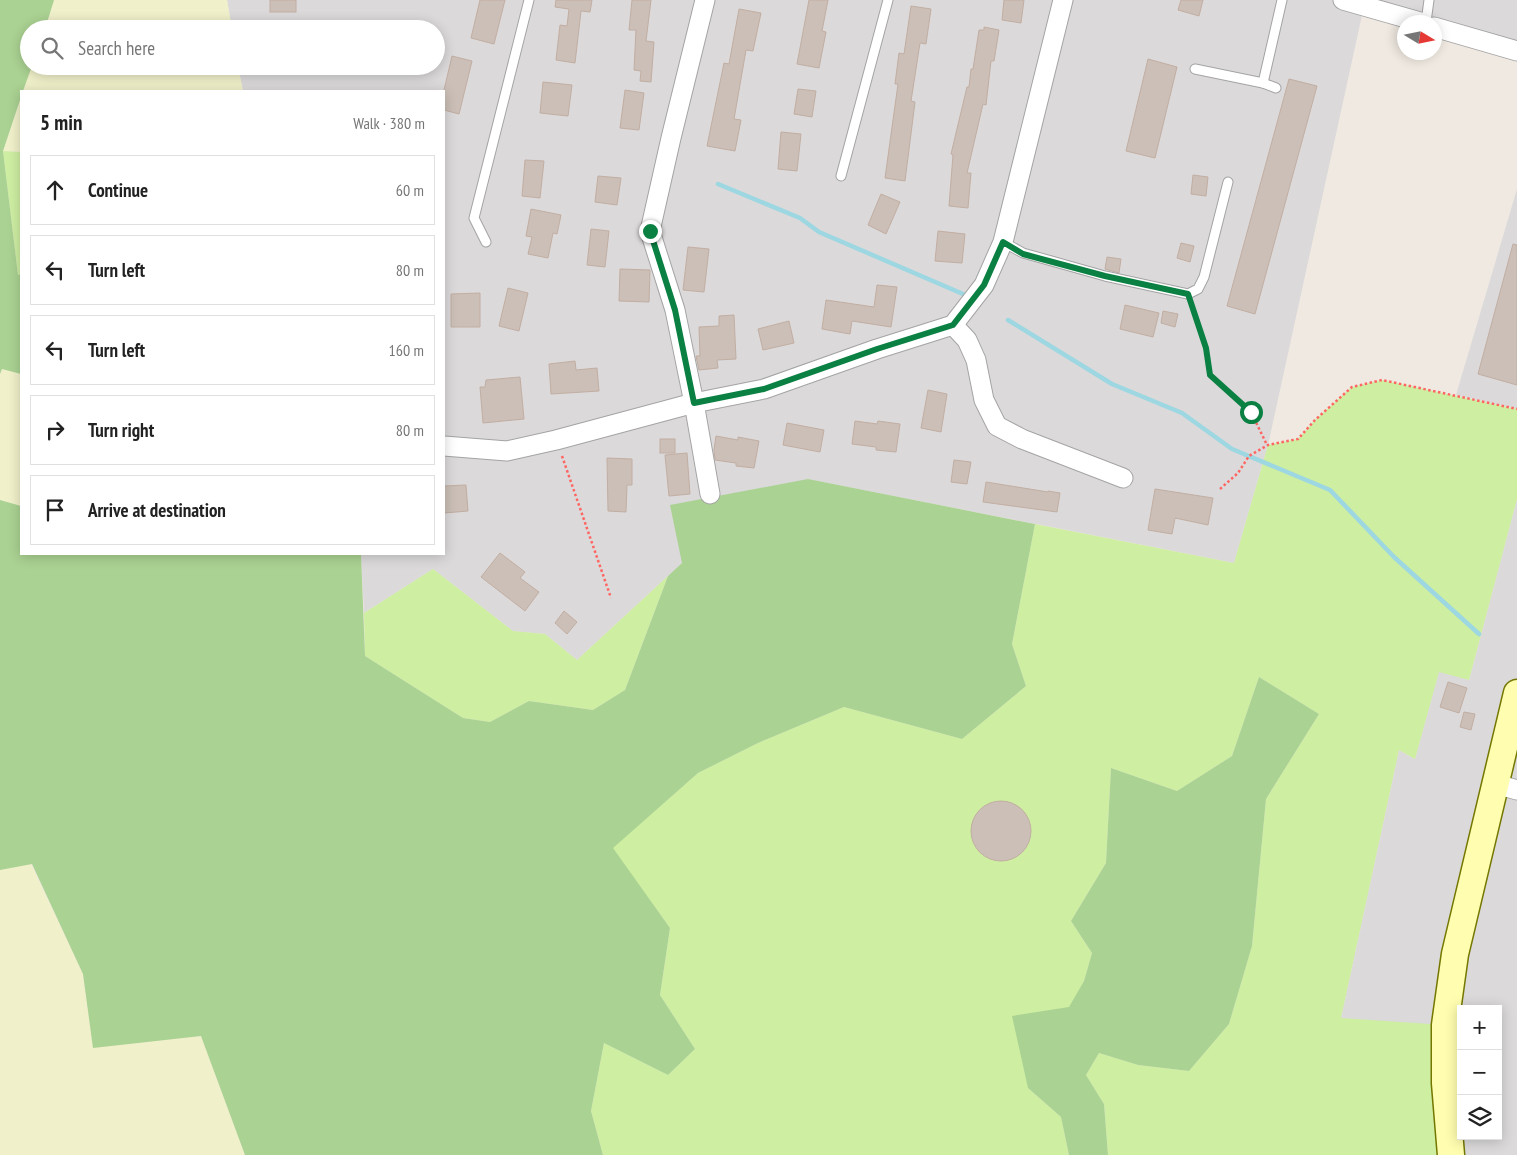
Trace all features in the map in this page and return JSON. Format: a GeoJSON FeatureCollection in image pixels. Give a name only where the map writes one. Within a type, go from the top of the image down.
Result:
{"type":"FeatureCollection","features":[{"type":"Feature","properties":{"kind":"street"},"geometry":{"type":"LineString","coordinates":[[705,0],[650,231],[675,310],[710,494]]}},
{"type":"Feature","properties":{"kind":"street"},"geometry":{"type":"LineString","coordinates":[[445,446],[507,451],[556,440],[694,403],[764,389],[877,349],[953,325],[984,285],[1003,242],[1064,0]]}},
{"type":"Feature","properties":{"kind":"street"},"geometry":{"type":"LineString","coordinates":[[1343,0],[1397,15]]}},
{"type":"Feature","properties":{"kind":"street"},"geometry":{"type":"LineString","coordinates":[[1442,29],[1517,51]]}},
{"type":"Feature","properties":{"kind":"street"},"geometry":{"type":"LineString","coordinates":[[953,325],[967,340],[976,360],[984,400],[997,426],[1022,439],[1122,478]]}},
{"type":"Feature","properties":{"kind":"street"},"geometry":{"type":"LineString","coordinates":[[1451,1155],[1445,1083],[1444,1025],[1455,954],[1506,787],[1517,693]]}},
{"type":"Feature","properties":{"kind":"lane"},"geometry":{"type":"LineString","coordinates":[[486,242],[474,218],[529,0]]}},
{"type":"Feature","properties":{"kind":"lane"},"geometry":{"type":"LineString","coordinates":[[841,176],[888,0]]}},
{"type":"Feature","properties":{"kind":"lane"},"geometry":{"type":"LineString","coordinates":[[1263,83],[1282,0]]}},
{"type":"Feature","properties":{"kind":"lane"},"geometry":{"type":"LineString","coordinates":[[1427,15],[1429,0]]}},
{"type":"Feature","properties":{"kind":"lane"},"geometry":{"type":"LineString","coordinates":[[1195,70],[1263,83],[1276,88]]}},
{"type":"Feature","properties":{"kind":"lane"},"geometry":{"type":"LineString","coordinates":[[1003,242],[1023,254],[1105,276],[1188,294],[1198,289],[1204,277],[1228,182]]}},
{"type":"Feature","properties":{"kind":"path"},"geometry":{"type":"LineString","coordinates":[[1188,294],[1206,348],[1210,375],[1251,412],[1268,445]]}},
{"type":"Feature","properties":{"kind":"path"},"geometry":{"type":"LineString","coordinates":[[1220,489],[1238,473],[1249,456],[1268,445],[1298,439],[1315,420],[1352,387],[1382,380],[1517,409]]}},
{"type":"Feature","properties":{"kind":"path"},"geometry":{"type":"LineString","coordinates":[[556,440],[611,598]]}},
{"type":"Feature","properties":{"kind":"shaded area"},"geometry":{"type":"Polygon","coordinates":[[[227,0],[1517,0],[1517,51],[1442,29],[1442,15],[1397,16],[1364,6],[1268,445],[1234,563],[807,479],[682,563],[577,660],[545,634],[513,631],[433,569],[364,613],[361,555],[445,555],[445,90],[243,90],[240,75],[445,75],[445,20],[230,20],[227,0]]]}},
{"type":"Feature","properties":{"kind":"shaded area"},"geometry":{"type":"Polygon","coordinates":[[[1517,189],[1517,409],[1456,395],[1517,189]]]}},
{"type":"Feature","properties":{"kind":"shaded area"},"geometry":{"type":"Polygon","coordinates":[[[1517,499],[1517,1155],[1451,1155],[1341,1018],[1399,750],[1415,759],[1439,671],[1469,680],[1517,499]]]}},
{"type":"Feature","properties":{"kind":"green space"},"geometry":{"type":"Polygon","coordinates":[[[0,0],[54,0],[48,20],[20,20],[20,75],[29,75],[23,90],[20,90],[20,100],[3,151],[18,275],[20,274],[20,374],[2,369],[0,374],[0,0]]]}},
{"type":"Feature","properties":{"kind":"green space"},"geometry":{"type":"Polygon","coordinates":[[[54,0],[227,0],[230,20],[48,20],[54,0]]]}},
{"type":"Feature","properties":{"kind":"green space"},"geometry":{"type":"Polygon","coordinates":[[[29,75],[240,75],[243,90],[23,90],[29,75]]]}},
{"type":"Feature","properties":{"kind":"green space"},"geometry":{"type":"Polygon","coordinates":[[[20,100],[20,152],[3,151],[20,100]]]}},
{"type":"Feature","properties":{"kind":"green space"},"geometry":{"type":"Polygon","coordinates":[[[3,151],[20,152],[20,274],[18,275],[3,151]]]}},
{"type":"Feature","properties":{"kind":"green space"},"geometry":{"type":"Polygon","coordinates":[[[2,369],[20,374],[20,506],[0,500],[0,374],[2,369]]]}},
{"type":"Feature","properties":{"kind":"green space"},"geometry":{"type":"Polygon","coordinates":[[[1382,380],[1517,409],[1517,499],[1469,680],[1439,672],[1415,759],[1399,750],[1341,1018],[1445,1025],[1451,1155],[1108,1155],[1104,1104],[1086,1075],[1099,1053],[1138,1065],[1189,1071],[1229,1024],[1252,946],[1266,799],[1319,714],[1259,677],[1232,756],[1177,791],[1111,768],[1106,863],[1071,921],[1092,953],[1084,981],[1028,1088],[1061,1117],[1069,1155],[603,1155],[591,1111],[604,1043],[668,1075],[695,1049],[660,995],[670,928],[612,848],[698,773],[758,743],[844,707],[962,739],[1026,686],[1012,644],[1035,524],[1234,563],[1268,445],[1298,439],[1315,420],[1352,387],[1382,380]]]}},
{"type":"Feature","properties":{"kind":"green space"},"geometry":{"type":"Polygon","coordinates":[[[808,479],[1035,524],[1012,644],[1026,686],[962,739],[844,707],[758,743],[698,773],[613,848],[670,928],[660,995],[695,1049],[668,1075],[604,1043],[591,1111],[603,1155],[245,1155],[201,1036],[93,1048],[83,974],[32,864],[0,870],[0,500],[20,506],[20,555],[361,555],[365,656],[463,718],[490,722],[529,701],[593,710],[625,690],[668,576],[682,563],[670,505],[808,479]]]}},
{"type":"Feature","properties":{"kind":"green space"},"geometry":{"type":"Polygon","coordinates":[[[433,569],[513,631],[545,634],[577,660],[668,576],[625,690],[593,710],[529,701],[490,722],[463,718],[365,656],[364,613],[433,569]]]}},
{"type":"Feature","properties":{"kind":"green space"},"geometry":{"type":"Polygon","coordinates":[[[1259,677],[1319,714],[1266,799],[1252,946],[1229,1024],[1189,1071],[1138,1065],[1099,1053],[1086,1075],[1104,1104],[1108,1155],[1069,1155],[1061,1117],[1028,1088],[1012,1016],[1069,1007],[1084,981],[1092,953],[1071,921],[1106,863],[1111,768],[1177,791],[1232,756],[1259,677]]]}},
{"type":"Feature","properties":{"kind":"green space"},"geometry":{"type":"Polygon","coordinates":[[[31,864],[83,974],[93,1047],[201,1036],[245,1155],[0,1155],[0,870],[31,864]]]}},
{"type":"Feature","properties":{"kind":"building"},"geometry":{"type":"Polygon","coordinates":[[[270,0],[296,0],[296,12],[270,12],[270,0]]]}},
{"type":"Feature","properties":{"kind":"building"},"geometry":{"type":"Polygon","coordinates":[[[480,0],[505,0],[494,44],[471,38],[480,0]]]}},
{"type":"Feature","properties":{"kind":"building"},"geometry":{"type":"Polygon","coordinates":[[[556,0],[592,0],[590,12],[581,11],[575,63],[556,60],[560,25],[567,26],[569,9],[555,7],[556,0]]]}},
{"type":"Feature","properties":{"kind":"building"},"geometry":{"type":"Polygon","coordinates":[[[632,0],[651,0],[646,41],[654,42],[651,82],[640,81],[641,71],[634,70],[636,30],[629,30],[632,0]]]}},
{"type":"Feature","properties":{"kind":"building"},"geometry":{"type":"Polygon","coordinates":[[[809,0],[828,0],[822,31],[826,32],[819,68],[797,64],[809,0]]]}},
{"type":"Feature","properties":{"kind":"building"},"geometry":{"type":"Polygon","coordinates":[[[1004,0],[1024,0],[1021,23],[1002,20],[1004,0]]]}},
{"type":"Feature","properties":{"kind":"building"},"geometry":{"type":"Polygon","coordinates":[[[1181,0],[1203,0],[1199,16],[1178,10],[1181,0]]]}},
{"type":"Feature","properties":{"kind":"building"},"geometry":{"type":"Polygon","coordinates":[[[911,6],[931,9],[926,44],[920,43],[911,101],[915,102],[905,181],[885,178],[898,84],[895,84],[899,53],[904,54],[911,6]]]}},
{"type":"Feature","properties":{"kind":"building"},"geometry":{"type":"Polygon","coordinates":[[[739,9],[761,13],[753,51],[746,50],[734,119],[741,120],[735,151],[707,146],[724,63],[729,64],[739,9]]]}},
{"type":"Feature","properties":{"kind":"building"},"geometry":{"type":"Polygon","coordinates":[[[984,27],[999,30],[994,61],[991,61],[986,105],[983,104],[967,173],[971,173],[968,208],[949,206],[953,155],[951,154],[967,87],[969,87],[979,30],[984,30],[984,27]]]}},
{"type":"Feature","properties":{"kind":"building"},"geometry":{"type":"Polygon","coordinates":[[[452,56],[472,61],[459,114],[445,110],[444,90],[452,56]]]}},
{"type":"Feature","properties":{"kind":"building"},"geometry":{"type":"Polygon","coordinates":[[[1148,59],[1177,67],[1155,158],[1126,151],[1148,59]]]}},
{"type":"Feature","properties":{"kind":"building"},"geometry":{"type":"Polygon","coordinates":[[[1289,79],[1317,86],[1255,314],[1227,306],[1289,79]]]}},
{"type":"Feature","properties":{"kind":"building"},"geometry":{"type":"Polygon","coordinates":[[[543,82],[572,85],[568,116],[540,113],[543,82]]]}},
{"type":"Feature","properties":{"kind":"building"},"geometry":{"type":"Polygon","coordinates":[[[798,89],[816,91],[812,117],[794,114],[798,89]]]}},
{"type":"Feature","properties":{"kind":"building"},"geometry":{"type":"Polygon","coordinates":[[[625,90],[644,93],[639,130],[620,128],[625,90]]]}},
{"type":"Feature","properties":{"kind":"building"},"geometry":{"type":"Polygon","coordinates":[[[781,132],[801,134],[797,171],[778,169],[781,132]]]}},
{"type":"Feature","properties":{"kind":"building"},"geometry":{"type":"Polygon","coordinates":[[[525,160],[544,161],[540,198],[522,196],[525,160]]]}},
{"type":"Feature","properties":{"kind":"building"},"geometry":{"type":"Polygon","coordinates":[[[1193,175],[1208,177],[1206,196],[1191,194],[1193,175]]]}},
{"type":"Feature","properties":{"kind":"building"},"geometry":{"type":"Polygon","coordinates":[[[598,176],[621,178],[617,205],[595,202],[598,176]]]}},
{"type":"Feature","properties":{"kind":"building"},"geometry":{"type":"Polygon","coordinates":[[[881,194],[900,202],[886,234],[868,225],[881,194]]]}},
{"type":"Feature","properties":{"kind":"building"},"geometry":{"type":"Polygon","coordinates":[[[531,209],[561,215],[557,234],[553,233],[548,258],[528,254],[532,237],[526,236],[531,209]]]}},
{"type":"Feature","properties":{"kind":"building"},"geometry":{"type":"Polygon","coordinates":[[[591,229],[609,231],[605,267],[587,265],[591,229]]]}},
{"type":"Feature","properties":{"kind":"building"},"geometry":{"type":"Polygon","coordinates":[[[938,231],[965,234],[962,263],[935,261],[938,231]]]}},
{"type":"Feature","properties":{"kind":"building"},"geometry":{"type":"Polygon","coordinates":[[[1181,243],[1194,246],[1190,262],[1177,258],[1181,243]]]}},
{"type":"Feature","properties":{"kind":"building"},"geometry":{"type":"Polygon","coordinates":[[[1513,244],[1517,245],[1517,385],[1478,374],[1513,244]]]}},
{"type":"Feature","properties":{"kind":"building"},"geometry":{"type":"Polygon","coordinates":[[[688,247],[709,249],[704,292],[683,290],[688,247]]]}},
{"type":"Feature","properties":{"kind":"building"},"geometry":{"type":"Polygon","coordinates":[[[1107,257],[1121,259],[1119,273],[1105,269],[1107,257]]]}},
{"type":"Feature","properties":{"kind":"building"},"geometry":{"type":"Polygon","coordinates":[[[620,269],[650,270],[649,302],[619,301],[620,269]]]}},
{"type":"Feature","properties":{"kind":"building"},"geometry":{"type":"Polygon","coordinates":[[[877,285],[897,287],[891,327],[852,321],[850,334],[822,329],[826,300],[874,307],[877,285]]]}},
{"type":"Feature","properties":{"kind":"building"},"geometry":{"type":"Polygon","coordinates":[[[508,288],[528,293],[519,331],[499,326],[508,288]]]}},
{"type":"Feature","properties":{"kind":"building"},"geometry":{"type":"Polygon","coordinates":[[[480,293],[480,327],[451,327],[451,294],[480,293]]]}},
{"type":"Feature","properties":{"kind":"building"},"geometry":{"type":"Polygon","coordinates":[[[1125,305],[1159,313],[1153,337],[1120,329],[1125,305]]]}},
{"type":"Feature","properties":{"kind":"building"},"geometry":{"type":"Polygon","coordinates":[[[1163,311],[1178,314],[1175,327],[1161,323],[1163,311]]]}},
{"type":"Feature","properties":{"kind":"building"},"geometry":{"type":"Polygon","coordinates":[[[734,315],[736,359],[717,360],[718,368],[699,370],[696,356],[700,356],[699,327],[719,326],[719,316],[734,315]]]}},
{"type":"Feature","properties":{"kind":"building"},"geometry":{"type":"Polygon","coordinates":[[[789,321],[794,343],[763,350],[758,329],[789,321]]]}},
{"type":"Feature","properties":{"kind":"building"},"geometry":{"type":"Polygon","coordinates":[[[575,361],[576,370],[597,368],[599,391],[551,394],[549,364],[575,361]]]}},
{"type":"Feature","properties":{"kind":"building"},"geometry":{"type":"Polygon","coordinates":[[[520,377],[524,419],[483,423],[480,387],[485,387],[486,380],[520,377]]]}},
{"type":"Feature","properties":{"kind":"building"},"geometry":{"type":"Polygon","coordinates":[[[928,390],[947,394],[941,432],[921,428],[928,390]]]}},
{"type":"Feature","properties":{"kind":"building"},"geometry":{"type":"Polygon","coordinates":[[[855,421],[877,424],[878,421],[900,424],[896,452],[876,450],[876,447],[852,444],[855,421]]]}},
{"type":"Feature","properties":{"kind":"building"},"geometry":{"type":"Polygon","coordinates":[[[787,423],[824,430],[820,452],[783,445],[787,423]]]}},
{"type":"Feature","properties":{"kind":"building"},"geometry":{"type":"Polygon","coordinates":[[[716,436],[738,440],[738,437],[759,441],[754,468],[736,466],[736,463],[715,460],[716,436]]]}},
{"type":"Feature","properties":{"kind":"building"},"geometry":{"type":"Polygon","coordinates":[[[660,439],[675,439],[675,453],[660,453],[660,439]]]}},
{"type":"Feature","properties":{"kind":"building"},"geometry":{"type":"Polygon","coordinates":[[[687,453],[690,494],[669,496],[665,455],[687,453]]]}},
{"type":"Feature","properties":{"kind":"building"},"geometry":{"type":"Polygon","coordinates":[[[607,458],[632,459],[632,485],[627,485],[626,512],[608,511],[607,458]]]}},
{"type":"Feature","properties":{"kind":"building"},"geometry":{"type":"Polygon","coordinates":[[[954,460],[971,462],[967,484],[951,482],[954,460]]]}},
{"type":"Feature","properties":{"kind":"building"},"geometry":{"type":"Polygon","coordinates":[[[986,482],[1060,493],[1057,512],[983,502],[986,482]]]}},
{"type":"Feature","properties":{"kind":"building"},"geometry":{"type":"Polygon","coordinates":[[[466,485],[468,511],[445,513],[445,486],[466,485]]]}},
{"type":"Feature","properties":{"kind":"building"},"geometry":{"type":"Polygon","coordinates":[[[1155,489],[1213,498],[1208,525],[1175,518],[1172,534],[1148,530],[1155,489]]]}},
{"type":"Feature","properties":{"kind":"building"},"geometry":{"type":"Polygon","coordinates":[[[500,553],[525,572],[520,578],[539,592],[525,611],[481,577],[500,553]]]}},
{"type":"Feature","properties":{"kind":"building"},"geometry":{"type":"Polygon","coordinates":[[[564,611],[577,622],[567,634],[555,623],[564,611]]]}},
{"type":"Feature","properties":{"kind":"building"},"geometry":{"type":"Polygon","coordinates":[[[1448,682],[1467,688],[1459,713],[1440,707],[1448,682]]]}},
{"type":"Feature","properties":{"kind":"building"},"geometry":{"type":"Polygon","coordinates":[[[1464,712],[1475,714],[1471,730],[1460,727],[1464,712]]]}},
{"type":"Feature","properties":{"kind":"building"},"geometry":{"type":"Polygon","coordinates":[[[1001,801],[1017,806],[1022,810],[1026,815],[1031,831],[1026,847],[1022,852],[1017,856],[1001,861],[985,856],[980,852],[976,847],[971,831],[976,815],[980,810],[985,806],[1001,801]]]}},
{"type":"Feature","properties":{"kind":"waterway"},"geometry":{"type":"LineString","coordinates":[[718,184],[800,218],[819,232],[963,294]]}},
{"type":"Feature","properties":{"kind":"waterway"},"geometry":{"type":"LineString","coordinates":[[1008,320],[1112,384],[1182,413],[1232,449],[1330,490],[1394,557],[1479,634]]}},
{"type":"Feature","properties":{"kind":"route"},"geometry":{"type":"LineString","coordinates":[[650,231],[675,310],[694,403],[764,389],[877,349],[953,325],[984,285],[1003,242],[1023,254],[1105,276],[1188,294],[1206,348],[1210,375],[1251,412]]}}]}
